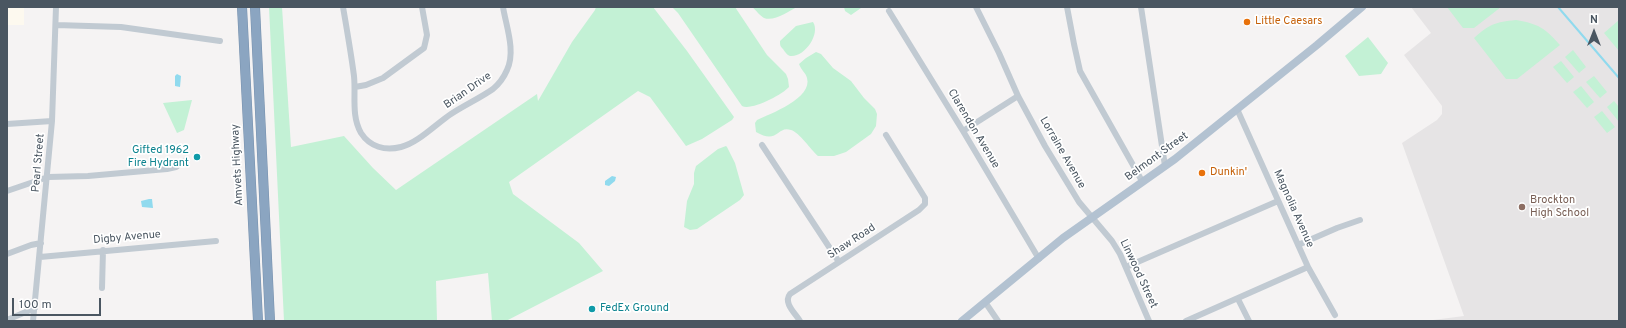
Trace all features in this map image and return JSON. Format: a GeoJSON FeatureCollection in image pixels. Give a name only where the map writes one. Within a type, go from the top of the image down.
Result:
{"type":"FeatureCollection","features":[{"type":"Feature","properties":{"kind":"highway","name":"Amvets Highway"},"geometry":{"type":"LineString","coordinates":[[242,7],[258,321]]}},
{"type":"Feature","properties":{"kind":"highway"},"geometry":{"type":"LineString","coordinates":[[255,7],[270,321]]}},
{"type":"Feature","properties":{"kind":"main road","name":"Belmont Street"},"geometry":{"type":"LineString","coordinates":[[962,321],[1093,217],[1142,181],[1166,166],[1362,7]]}},
{"type":"Feature","properties":{"kind":"street","name":"Pearl Street"},"geometry":{"type":"LineString","coordinates":[[33,321],[48,177],[52,121],[56,7]]}},
{"type":"Feature","properties":{"kind":"street"},"geometry":{"type":"LineString","coordinates":[[343,7],[355,87],[366,85],[383,78],[424,48],[427,35],[422,7]]}},
{"type":"Feature","properties":{"kind":"street","name":"Brian Drive"},"geometry":{"type":"LineString","coordinates":[[355,87],[355,115],[359,128],[368,141],[380,148],[394,148],[408,145],[493,88],[499,82],[509,67],[511,52],[503,7]]}},
{"type":"Feature","properties":{"kind":"street","name":"Lorraine Avenue"},"geometry":{"type":"LineString","coordinates":[[976,7],[1018,96],[1038,133],[1076,196],[1093,217]]}},
{"type":"Feature","properties":{"kind":"street"},"geometry":{"type":"LineString","coordinates":[[1067,7],[1080,71],[1142,181]]}},
{"type":"Feature","properties":{"kind":"street"},"geometry":{"type":"LineString","coordinates":[[1142,7],[1166,166]]}},
{"type":"Feature","properties":{"kind":"street","name":"Clarendon Avenue"},"geometry":{"type":"LineString","coordinates":[[890,11],[963,130],[1039,259]]}},
{"type":"Feature","properties":{"kind":"street"},"geometry":{"type":"LineString","coordinates":[[56,25],[121,27],[220,41]]}},
{"type":"Feature","properties":{"kind":"street"},"geometry":{"type":"LineString","coordinates":[[963,130],[1018,96]]}},
{"type":"Feature","properties":{"kind":"street","name":"Magnolia Avenue"},"geometry":{"type":"LineString","coordinates":[[1237,109],[1308,267],[1335,315]]}},
{"type":"Feature","properties":{"kind":"street"},"geometry":{"type":"LineString","coordinates":[[7,124],[52,121]]}},
{"type":"Feature","properties":{"kind":"street","name":"Shaw Road"},"geometry":{"type":"LineString","coordinates":[[800,321],[788,304],[788,297],[796,289],[919,210],[925,202],[922,192],[886,135]]}},
{"type":"Feature","properties":{"kind":"street"},"geometry":{"type":"LineString","coordinates":[[762,145],[839,262]]}},
{"type":"Feature","properties":{"kind":"street"},"geometry":{"type":"LineString","coordinates":[[7,191],[48,177],[88,176],[167,169],[179,165],[184,161]]}},
{"type":"Feature","properties":{"kind":"street"},"geometry":{"type":"LineString","coordinates":[[1126,267],[1278,201]]}},
{"type":"Feature","properties":{"kind":"street","name":"Linwood Street"},"geometry":{"type":"LineString","coordinates":[[1093,217],[1112,241],[1126,267],[1149,321]]}},
{"type":"Feature","properties":{"kind":"street"},"geometry":{"type":"LineString","coordinates":[[1298,245],[1360,220]]}},
{"type":"Feature","properties":{"kind":"street","name":"Digby Avenue"},"geometry":{"type":"LineString","coordinates":[[40,257],[103,250],[216,241]]}},
{"type":"Feature","properties":{"kind":"street"},"geometry":{"type":"LineString","coordinates":[[7,254],[41,243]]}},
{"type":"Feature","properties":{"kind":"street"},"geometry":{"type":"LineString","coordinates":[[102,288],[103,250]]}},
{"type":"Feature","properties":{"kind":"street"},"geometry":{"type":"LineString","coordinates":[[1186,321],[1308,267]]}},
{"type":"Feature","properties":{"kind":"street"},"geometry":{"type":"LineString","coordinates":[[1238,299],[1249,321]]}},
{"type":"Feature","properties":{"kind":"street"},"geometry":{"type":"LineString","coordinates":[[985,302],[998,321]]}},
{"type":"Feature","properties":{"kind":"street"},"geometry":{"type":"LineString","coordinates":[[7,320],[34,308]]}},
{"type":"Feature","properties":{"kind":"shaded area"},"geometry":{"type":"Polygon","coordinates":[[[7,7],[24,7],[24,25],[7,25],[7,7]]]}},
{"type":"Feature","properties":{"kind":"shaded area","name":"Brockton High School"},"geometry":{"type":"Polygon","coordinates":[[[1411,7],[1619,7],[1619,321],[1433,320],[1464,316],[1402,143],[1437,120],[1442,114],[1442,106],[1404,55],[1431,33],[1411,7]]]}},
{"type":"Feature","properties":{"kind":"green space"},"geometry":{"type":"Polygon","coordinates":[[[269,7],[282,7],[291,147],[344,136],[373,168],[396,190],[537,94],[538,101],[572,42],[596,7],[653,7],[687,51],[734,117],[732,120],[702,139],[686,146],[650,97],[638,91],[509,182],[513,194],[579,243],[603,271],[506,321],[492,321],[488,273],[436,281],[437,321],[284,321],[269,7]]]}},
{"type":"Feature","properties":{"kind":"green space"},"geometry":{"type":"Polygon","coordinates":[[[672,7],[735,7],[767,55],[786,74],[789,87],[780,94],[759,104],[746,107],[742,106],[678,13],[672,7]]]}},
{"type":"Feature","properties":{"kind":"green space"},"geometry":{"type":"Polygon","coordinates":[[[752,7],[797,7],[781,16],[768,19],[762,17],[752,7]]]}},
{"type":"Feature","properties":{"kind":"green space"},"geometry":{"type":"Polygon","coordinates":[[[844,7],[865,7],[851,15],[845,11],[844,7]]]}},
{"type":"Feature","properties":{"kind":"green space"},"geometry":{"type":"Polygon","coordinates":[[[1447,7],[1501,7],[1474,28],[1463,28],[1447,7]]]}},
{"type":"Feature","properties":{"kind":"green space"},"geometry":{"type":"Polygon","coordinates":[[[1516,20],[1536,25],[1550,34],[1560,45],[1517,79],[1506,79],[1474,38],[1493,24],[1516,20]]]}},
{"type":"Feature","properties":{"kind":"green space"},"geometry":{"type":"Polygon","coordinates":[[[1619,20],[1619,51],[1604,33],[1619,20]]]}},
{"type":"Feature","properties":{"kind":"green space"},"geometry":{"type":"Polygon","coordinates":[[[813,22],[815,33],[810,44],[801,53],[795,56],[788,55],[781,46],[780,41],[796,26],[813,22]]]}},
{"type":"Feature","properties":{"kind":"green space"},"geometry":{"type":"Polygon","coordinates":[[[1368,37],[1388,63],[1381,74],[1359,76],[1345,56],[1368,37]]]}},
{"type":"Feature","properties":{"kind":"green space"},"geometry":{"type":"Polygon","coordinates":[[[1573,50],[1586,67],[1579,73],[1565,57],[1573,50]]]}},
{"type":"Feature","properties":{"kind":"green space"},"geometry":{"type":"Polygon","coordinates":[[[816,52],[821,54],[833,68],[851,81],[875,109],[877,114],[876,126],[871,134],[846,152],[834,156],[818,156],[794,131],[791,130],[783,130],[773,136],[763,135],[756,132],[755,123],[757,120],[789,104],[804,92],[807,85],[807,78],[799,64],[816,52]]]}},
{"type":"Feature","properties":{"kind":"green space"},"geometry":{"type":"Polygon","coordinates":[[[1561,61],[1574,77],[1567,83],[1553,67],[1561,61]]]}},
{"type":"Feature","properties":{"kind":"green space"},"geometry":{"type":"Polygon","coordinates":[[[1594,76],[1607,92],[1600,98],[1586,82],[1594,76]]]}},
{"type":"Feature","properties":{"kind":"green space"},"geometry":{"type":"Polygon","coordinates":[[[1581,86],[1594,102],[1587,108],[1573,92],[1581,86]]]}},
{"type":"Feature","properties":{"kind":"green space"},"geometry":{"type":"Polygon","coordinates":[[[192,100],[184,130],[177,133],[163,103],[192,100]]]}},
{"type":"Feature","properties":{"kind":"green space"},"geometry":{"type":"Polygon","coordinates":[[[1614,101],[1619,107],[1619,122],[1607,107],[1614,101]]]}},
{"type":"Feature","properties":{"kind":"green space"},"geometry":{"type":"Polygon","coordinates":[[[1602,111],[1615,127],[1607,133],[1594,117],[1602,111]]]}},
{"type":"Feature","properties":{"kind":"green space"},"geometry":{"type":"Polygon","coordinates":[[[726,146],[735,163],[744,195],[740,200],[697,229],[690,230],[684,227],[687,201],[694,184],[694,173],[696,166],[718,149],[726,146]]]}},
{"type":"Feature","properties":{"kind":"water"},"geometry":{"type":"Polygon","coordinates":[[[177,74],[181,76],[180,87],[175,86],[175,76],[177,74]]]}},
{"type":"Feature","properties":{"kind":"water"},"geometry":{"type":"Polygon","coordinates":[[[612,176],[616,177],[615,181],[609,186],[605,185],[605,181],[612,176]]]}},
{"type":"Feature","properties":{"kind":"water"},"geometry":{"type":"Polygon","coordinates":[[[152,199],[153,208],[142,207],[141,201],[152,199]]]}},
{"type":"Feature","properties":{"kind":"waterway"},"geometry":{"type":"LineString","coordinates":[[1558,7],[1619,78]]}},
{"type":"Feature","properties":{"kind":"place","name":"Little Caesars"},"geometry":{"type":"Point","coordinates":[1247,22]}},
{"type":"Feature","properties":{"kind":"place","name":"Gifted 1962 Fire Hydrant"},"geometry":{"type":"Point","coordinates":[197,157]}},
{"type":"Feature","properties":{"kind":"place","name":"Dunkin'"},"geometry":{"type":"Point","coordinates":[1202,173]}},
{"type":"Feature","properties":{"kind":"place","name":"Brockton High School"},"geometry":{"type":"Point","coordinates":[1522,207]}},
{"type":"Feature","properties":{"kind":"place","name":"FedEx Ground"},"geometry":{"type":"Point","coordinates":[592,309]}}]}
